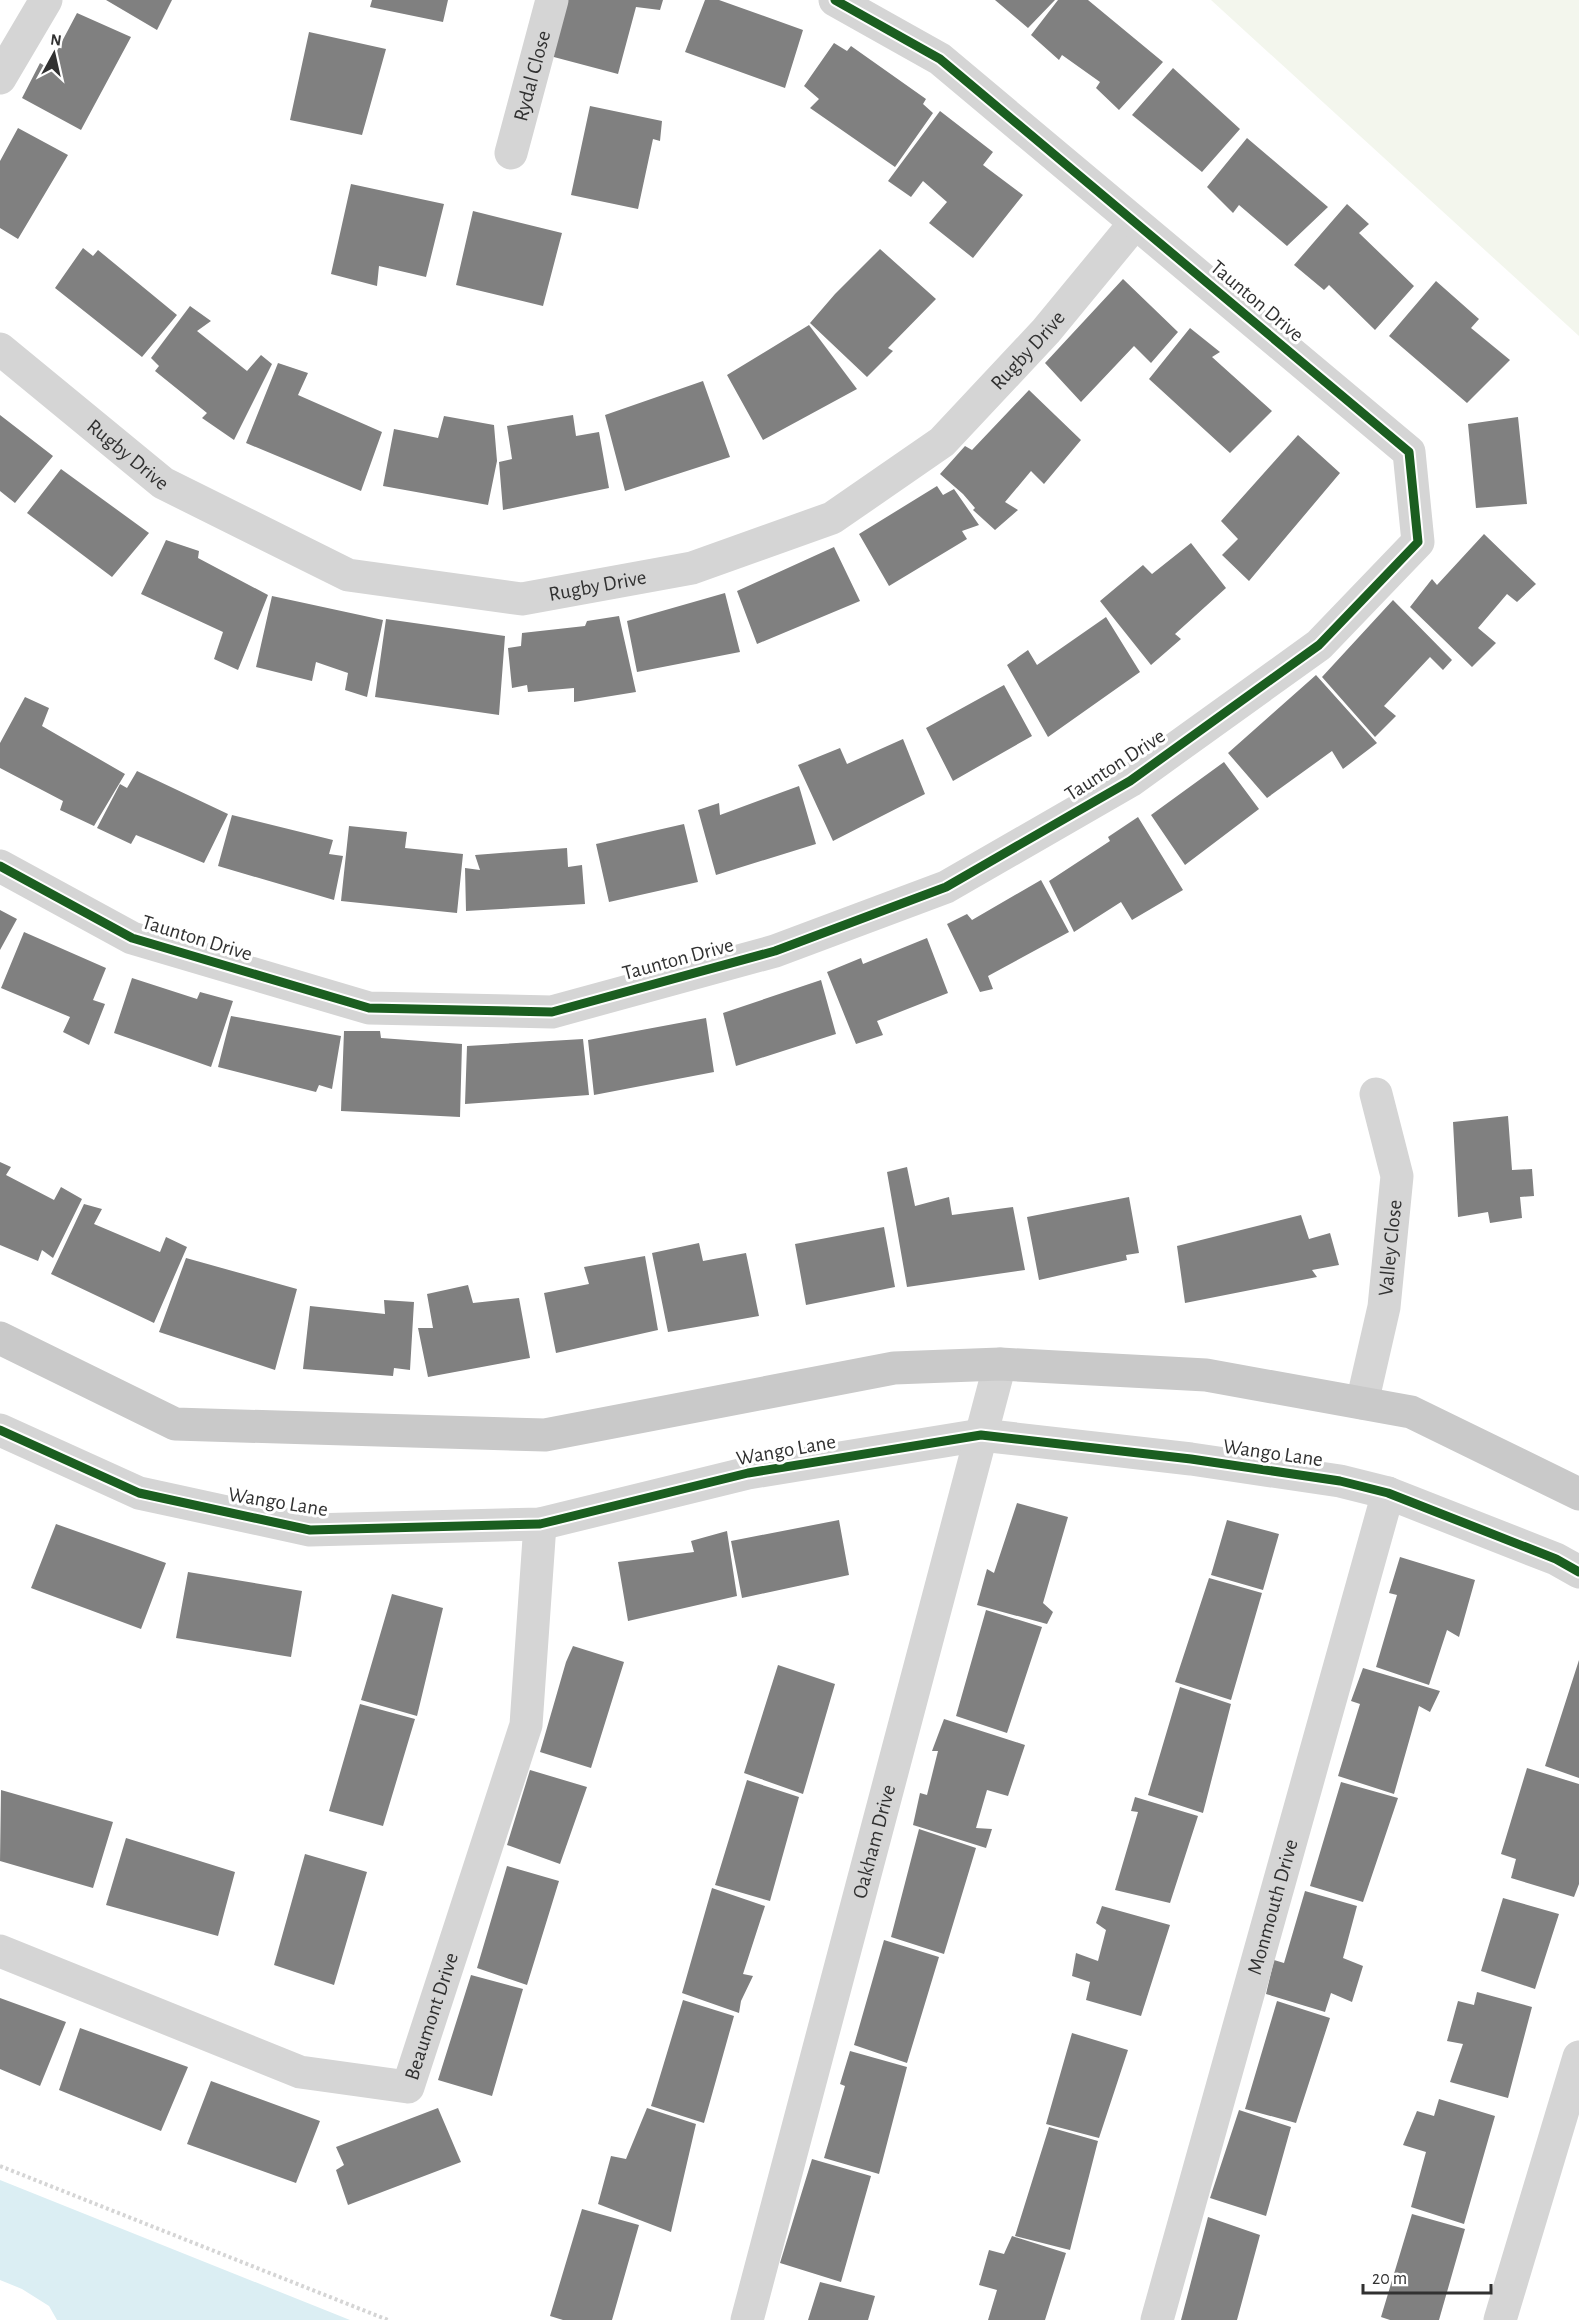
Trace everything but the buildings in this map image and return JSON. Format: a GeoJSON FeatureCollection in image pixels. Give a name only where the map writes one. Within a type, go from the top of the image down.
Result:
{"type":"FeatureCollection","features":[{"type":"Feature","properties":{"kind":"main road"},"geometry":{"type":"LineString","coordinates":[[0,1338],[175,1424],[545,1435],[894,1368],[1000,1364],[1206,1375],[1411,1412],[1579,1494]]}},
{"type":"Feature","properties":{"kind":"street"},"geometry":{"type":"LineString","coordinates":[[0,78],[46,0]]}},
{"type":"Feature","properties":{"kind":"street","name":"Rydal Close"},"geometry":{"type":"LineString","coordinates":[[511,153],[552,0]]}},
{"type":"Feature","properties":{"kind":"street","name":"Taunton Drive"},"geometry":{"type":"LineString","coordinates":[[0,866],[132,938],[369,1008],[552,1012],[775,951],[946,887],[1130,780],[1319,645],[1418,542],[1408,452],[940,59],[835,0]]}},
{"type":"Feature","properties":{"kind":"street","name":"Rugby Drive"},"geometry":{"type":"LineString","coordinates":[[0,348],[162,483],[348,575],[522,599],[692,568],[832,518],[942,442],[1046,331],[1135,223]]}},
{"type":"Feature","properties":{"kind":"street","name":"Valley Close"},"geometry":{"type":"LineString","coordinates":[[1362,1403],[1384,1307],[1397,1176],[1376,1094]]}},
{"type":"Feature","properties":{"kind":"street","name":"Oakham Drive"},"geometry":{"type":"LineString","coordinates":[[747,2320],[1000,1364]]}},
{"type":"Feature","properties":{"kind":"street","name":"Wango Lane"},"geometry":{"type":"LineString","coordinates":[[0,1430],[139,1493],[310,1530],[540,1524],[748,1473],[981,1435],[1191,1459],[1340,1481],[1388,1493],[1556,1559],[1579,1572]]}},
{"type":"Feature","properties":{"kind":"street","name":"Monmouth Drive"},"geometry":{"type":"LineString","coordinates":[[1157,2320],[1388,1493]]}},
{"type":"Feature","properties":{"kind":"street","name":"Beaumont Drive"},"geometry":{"type":"LineString","coordinates":[[0,1951],[300,2072],[408,2087],[526,1725],[540,1524]]}},
{"type":"Feature","properties":{"kind":"street"},"geometry":{"type":"LineString","coordinates":[[1500,2320],[1579,2057]]}},
{"type":"Feature","properties":{"kind":"path"},"geometry":{"type":"LineString","coordinates":[[0,2166],[387,2320]]}},
{"type":"Feature","properties":{"kind":"shaded area"},"geometry":{"type":"Polygon","coordinates":[[[1211,0],[1579,0],[1579,336],[1211,0]]]}},
{"type":"Feature","properties":{"kind":"shaded area"},"geometry":{"type":"Polygon","coordinates":[[[0,2180],[350,2320],[57,2320],[49,2306],[22,2289],[0,2280],[0,2180]]]}},
{"type":"Feature","properties":{"kind":"cycle path"},"geometry":{"type":"LineString","coordinates":[[0,866],[132,938],[369,1008],[552,1012],[775,951],[946,887],[1130,781],[1319,645],[1418,542],[1409,452],[940,59],[835,0]]}},
{"type":"Feature","properties":{"kind":"cycle path"},"geometry":{"type":"LineString","coordinates":[[0,1430],[139,1493],[310,1530],[540,1524],[748,1473],[981,1435],[1191,1459],[1340,1481],[1388,1493],[1556,1559],[1579,1572]]}}]}
